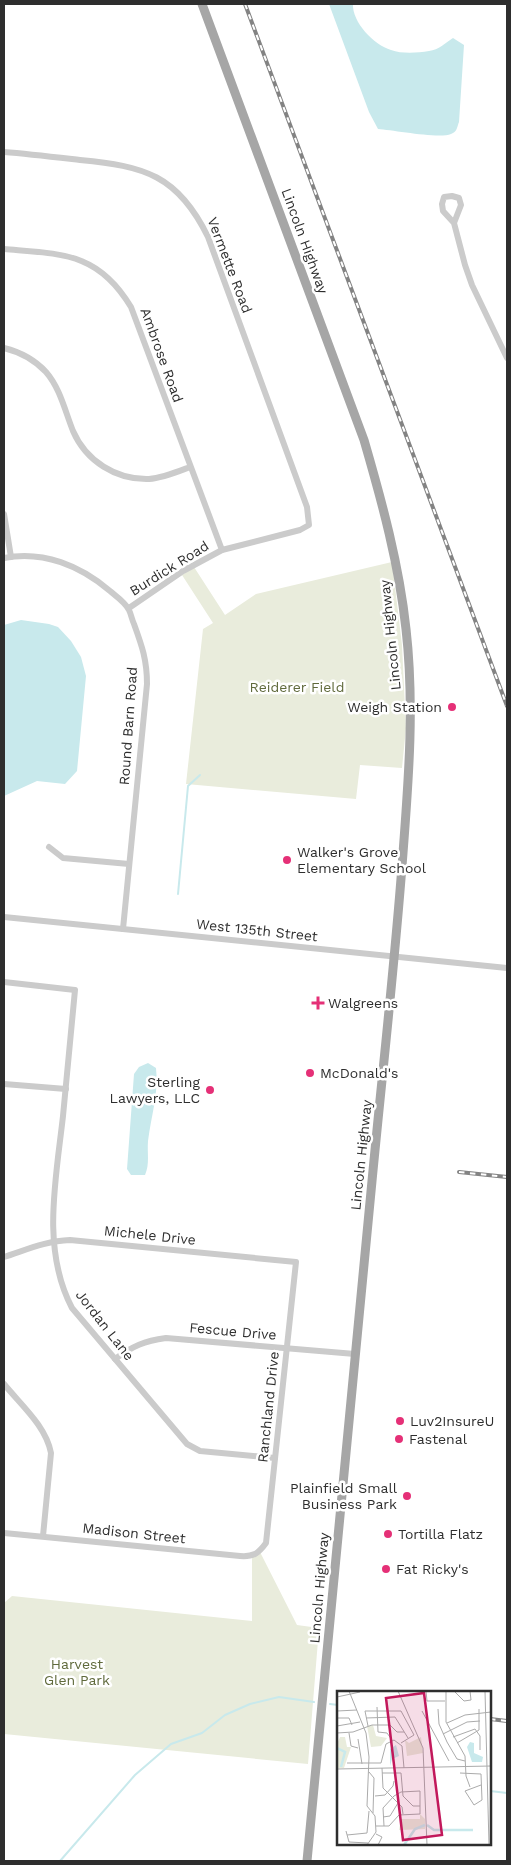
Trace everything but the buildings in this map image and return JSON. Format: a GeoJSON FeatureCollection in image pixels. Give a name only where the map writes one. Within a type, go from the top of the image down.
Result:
{"type":"FeatureCollection","features":[{"type":"Feature","properties":{"kind":"main road","name":"Lincoln Highway"},"geometry":{"type":"LineString","coordinates":[[202,4],[364,440],[396,561],[406,633],[411,736],[395,957],[354,1354],[307,1861]]}},
{"type":"Feature","properties":{"kind":"street","name":"Vermette Road"},"geometry":{"type":"LineString","coordinates":[[4,152],[117,163],[142,169],[174,189],[188,203],[200,220],[208,237],[307,507],[309,525]]}},
{"type":"Feature","properties":{"kind":"street"},"geometry":{"type":"LineString","coordinates":[[454,223],[472,285],[506,349],[507,358]]}},
{"type":"Feature","properties":{"kind":"street","name":"Ambrose Road"},"geometry":{"type":"LineString","coordinates":[[4,249],[70,257],[89,264],[107,276],[120,289],[131,307],[222,550]]}},
{"type":"Feature","properties":{"kind":"street"},"geometry":{"type":"LineString","coordinates":[[4,348],[19,352],[34,361],[47,373],[56,387],[74,433],[84,449],[97,463],[114,472],[136,478],[150,479],[168,476],[190,467]]}},
{"type":"Feature","properties":{"kind":"street"},"geometry":{"type":"LineString","coordinates":[[4,514],[7,557]]}},
{"type":"Feature","properties":{"kind":"street","name":"Burdick Road"},"geometry":{"type":"LineString","coordinates":[[129,608],[183,571],[222,550],[300,530],[309,525]]}},
{"type":"Feature","properties":{"kind":"street","name":"Round Barn Road"},"geometry":{"type":"LineString","coordinates":[[7,557],[39,556],[79,569],[96,579],[129,608],[142,643],[147,664],[147,684],[123,929]]}},
{"type":"Feature","properties":{"kind":"street"},"geometry":{"type":"LineString","coordinates":[[49,847],[64,858],[129,864]]}},
{"type":"Feature","properties":{"kind":"street","name":"West 135th Street"},"geometry":{"type":"LineString","coordinates":[[4,917],[507,968]]}},
{"type":"Feature","properties":{"kind":"street","name":"Jordan Lane"},"geometry":{"type":"LineString","coordinates":[[4,982],[75,990],[53,1214],[54,1241],[59,1271],[64,1292],[72,1308],[187,1444],[200,1451],[275,1458]]}},
{"type":"Feature","properties":{"kind":"street"},"geometry":{"type":"LineString","coordinates":[[4,1084],[66,1089]]}},
{"type":"Feature","properties":{"kind":"street","name":"Michele Drive"},"geometry":{"type":"LineString","coordinates":[[4,1257],[54,1241],[82,1241],[296,1262]]}},
{"type":"Feature","properties":{"kind":"street","name":"Ranchland Drive"},"geometry":{"type":"LineString","coordinates":[[260,1552],[266,1543],[296,1262]]}},
{"type":"Feature","properties":{"kind":"street","name":"Fescue Drive"},"geometry":{"type":"LineString","coordinates":[[115,1360],[133,1346],[149,1340],[166,1338],[354,1354]]}},
{"type":"Feature","properties":{"kind":"street"},"geometry":{"type":"LineString","coordinates":[[4,1384],[44,1433],[49,1442],[51,1453],[43,1536]]}},
{"type":"Feature","properties":{"kind":"street","name":"Madison Street"},"geometry":{"type":"LineString","coordinates":[[4,1533],[252,1557],[260,1552]]}},
{"type":"Feature","properties":{"kind":"green space","name":"Reiderer Field"},"geometry":{"type":"Polygon","coordinates":[[[392,562],[402,645],[406,728],[402,768],[360,765],[356,799],[186,784],[203,629],[213,623],[182,575],[194,567],[225,615],[256,594],[392,562]]]}},
{"type":"Feature","properties":{"kind":"green space","name":"Harvest Glen Park"},"geometry":{"type":"Polygon","coordinates":[[[260,1552],[297,1625],[319,1628],[308,1764],[4,1734],[4,1603],[12,1596],[252,1621],[252,1557],[260,1552]]]}},
{"type":"Feature","properties":{"kind":"water"},"geometry":{"type":"Polygon","coordinates":[[[329,4],[353,4],[356,18],[365,32],[378,43],[391,50],[410,53],[433,50],[453,38],[464,45],[459,122],[454,132],[437,135],[378,129],[369,112],[329,4]]]}},
{"type":"Feature","properties":{"kind":"water"},"geometry":{"type":"Polygon","coordinates":[[[21,620],[58,627],[71,641],[81,657],[86,676],[77,771],[65,784],[37,781],[4,796],[4,625],[21,620]]]}},
{"type":"Feature","properties":{"kind":"water"},"geometry":{"type":"Polygon","coordinates":[[[148,1063],[156,1068],[157,1077],[156,1095],[148,1141],[147,1167],[145,1175],[131,1175],[127,1169],[134,1074],[139,1067],[148,1063]]]}},
{"type":"Feature","properties":{"kind":"waterway"},"geometry":{"type":"LineString","coordinates":[[178,894],[188,786],[200,775]]}},
{"type":"Feature","properties":{"kind":"waterway"},"geometry":{"type":"LineString","coordinates":[[60,1861],[135,1775],[171,1744],[202,1733],[225,1715],[250,1704],[279,1697],[314,1702]]}},
{"type":"Feature","properties":{"kind":"waterway"},"geometry":{"type":"LineString","coordinates":[[330,1704],[337,1705]]}},
{"type":"Feature","properties":{"kind":"waterway"},"geometry":{"type":"LineString","coordinates":[[491,1791],[507,1793]]}},
{"type":"Feature","properties":{"kind":"railway"},"geometry":{"type":"LineString","coordinates":[[245,4],[507,706]]}},
{"type":"Feature","properties":{"kind":"railway"},"geometry":{"type":"LineString","coordinates":[[459,1172],[507,1177]]}},
{"type":"Feature","properties":{"kind":"railway"},"geometry":{"type":"LineString","coordinates":[[491,1719],[507,1721]]}},
{"type":"Feature","properties":{"kind":"place","name":"Weigh Station"},"geometry":{"type":"Point","coordinates":[452,707]}},
{"type":"Feature","properties":{"kind":"place","name":"Walker's Grove Elementary School"},"geometry":{"type":"Point","coordinates":[287,860]}},
{"type":"Feature","properties":{"kind":"place","name":"Walgreens"},"geometry":{"type":"Point","coordinates":[318,1003]}},
{"type":"Feature","properties":{"kind":"place","name":"McDonald's"},"geometry":{"type":"Point","coordinates":[310,1073]}},
{"type":"Feature","properties":{"kind":"place","name":"Sterling Lawyers, LLC"},"geometry":{"type":"Point","coordinates":[210,1090]}},
{"type":"Feature","properties":{"kind":"place","name":"Luv2InsureU"},"geometry":{"type":"Point","coordinates":[400,1421]}},
{"type":"Feature","properties":{"kind":"place","name":"Fastenal"},"geometry":{"type":"Point","coordinates":[399,1439]}},
{"type":"Feature","properties":{"kind":"place","name":"Plainfield Small Business Park"},"geometry":{"type":"Point","coordinates":[407,1496]}},
{"type":"Feature","properties":{"kind":"place","name":"Tortilla Flatz"},"geometry":{"type":"Point","coordinates":[388,1534]}},
{"type":"Feature","properties":{"kind":"place","name":"Fat Ricky's"},"geometry":{"type":"Point","coordinates":[386,1569]}}]}
